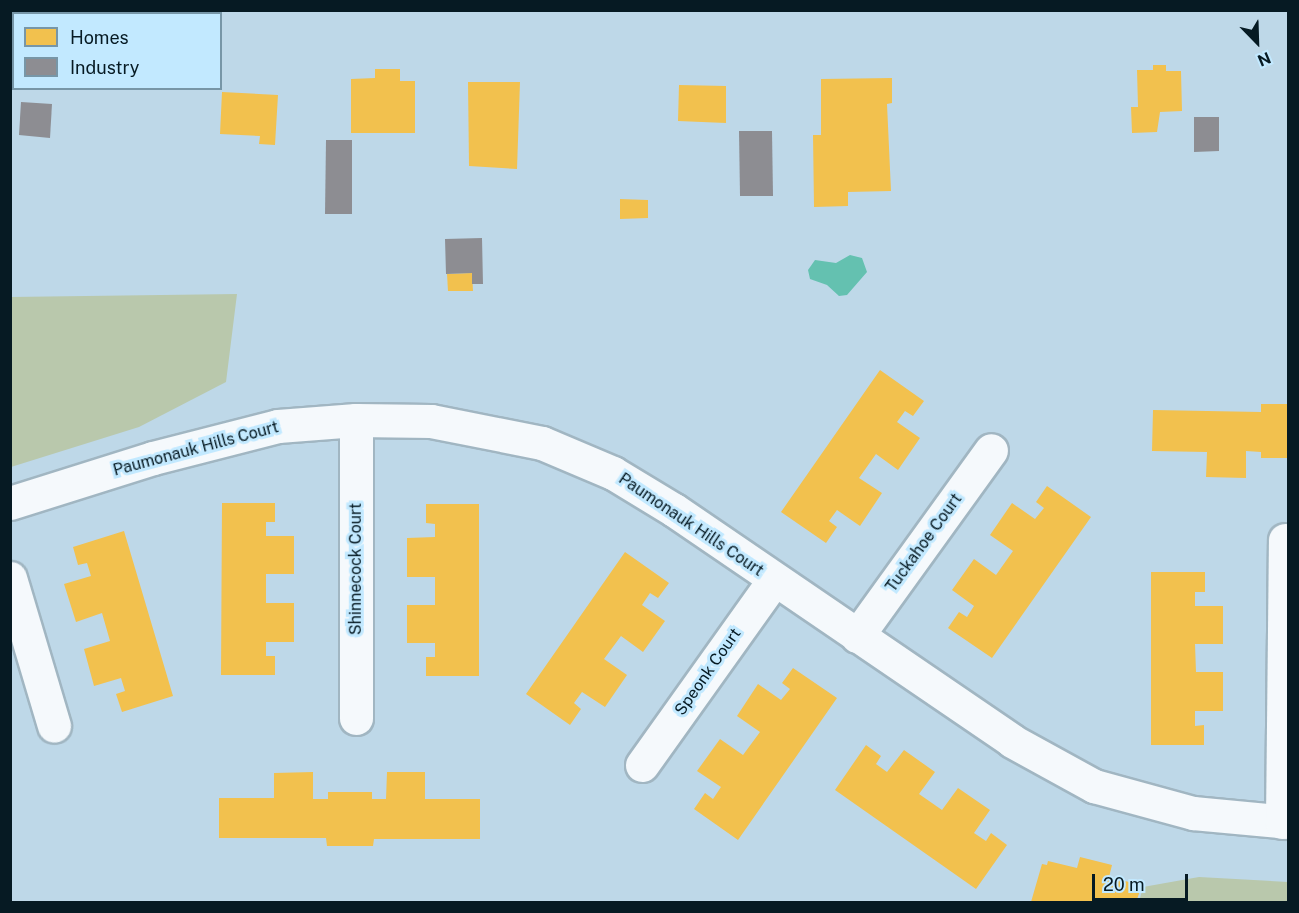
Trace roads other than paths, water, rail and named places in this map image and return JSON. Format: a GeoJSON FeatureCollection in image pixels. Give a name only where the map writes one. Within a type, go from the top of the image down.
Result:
{"type":"FeatureCollection","features":[{"type":"Feature","properties":{"kind":"street","name":"Paumonauk Hills Court"},"geometry":{"type":"LineString","coordinates":[[10,503],[153,458],[278,426],[356,420],[431,421],[542,443],[613,473],[674,510],[1012,741],[1094,786],[1193,813],[1285,822]]}},
{"type":"Feature","properties":{"kind":"street","name":"Shinnecock Court"},"geometry":{"type":"LineString","coordinates":[[356,420],[356,718]]}},
{"type":"Feature","properties":{"kind":"street","name":"Tuckahoe Court"},"geometry":{"type":"LineString","coordinates":[[857,636],[991,450]]}},
{"type":"Feature","properties":{"kind":"street"},"geometry":{"type":"LineString","coordinates":[[1285,540],[1285,822]]}},
{"type":"Feature","properties":{"kind":"street"},"geometry":{"type":"LineString","coordinates":[[10,578],[54,726]]}},
{"type":"Feature","properties":{"kind":"street","name":"Speonk Court"},"geometry":{"type":"LineString","coordinates":[[642,765],[774,580]]}}]}
